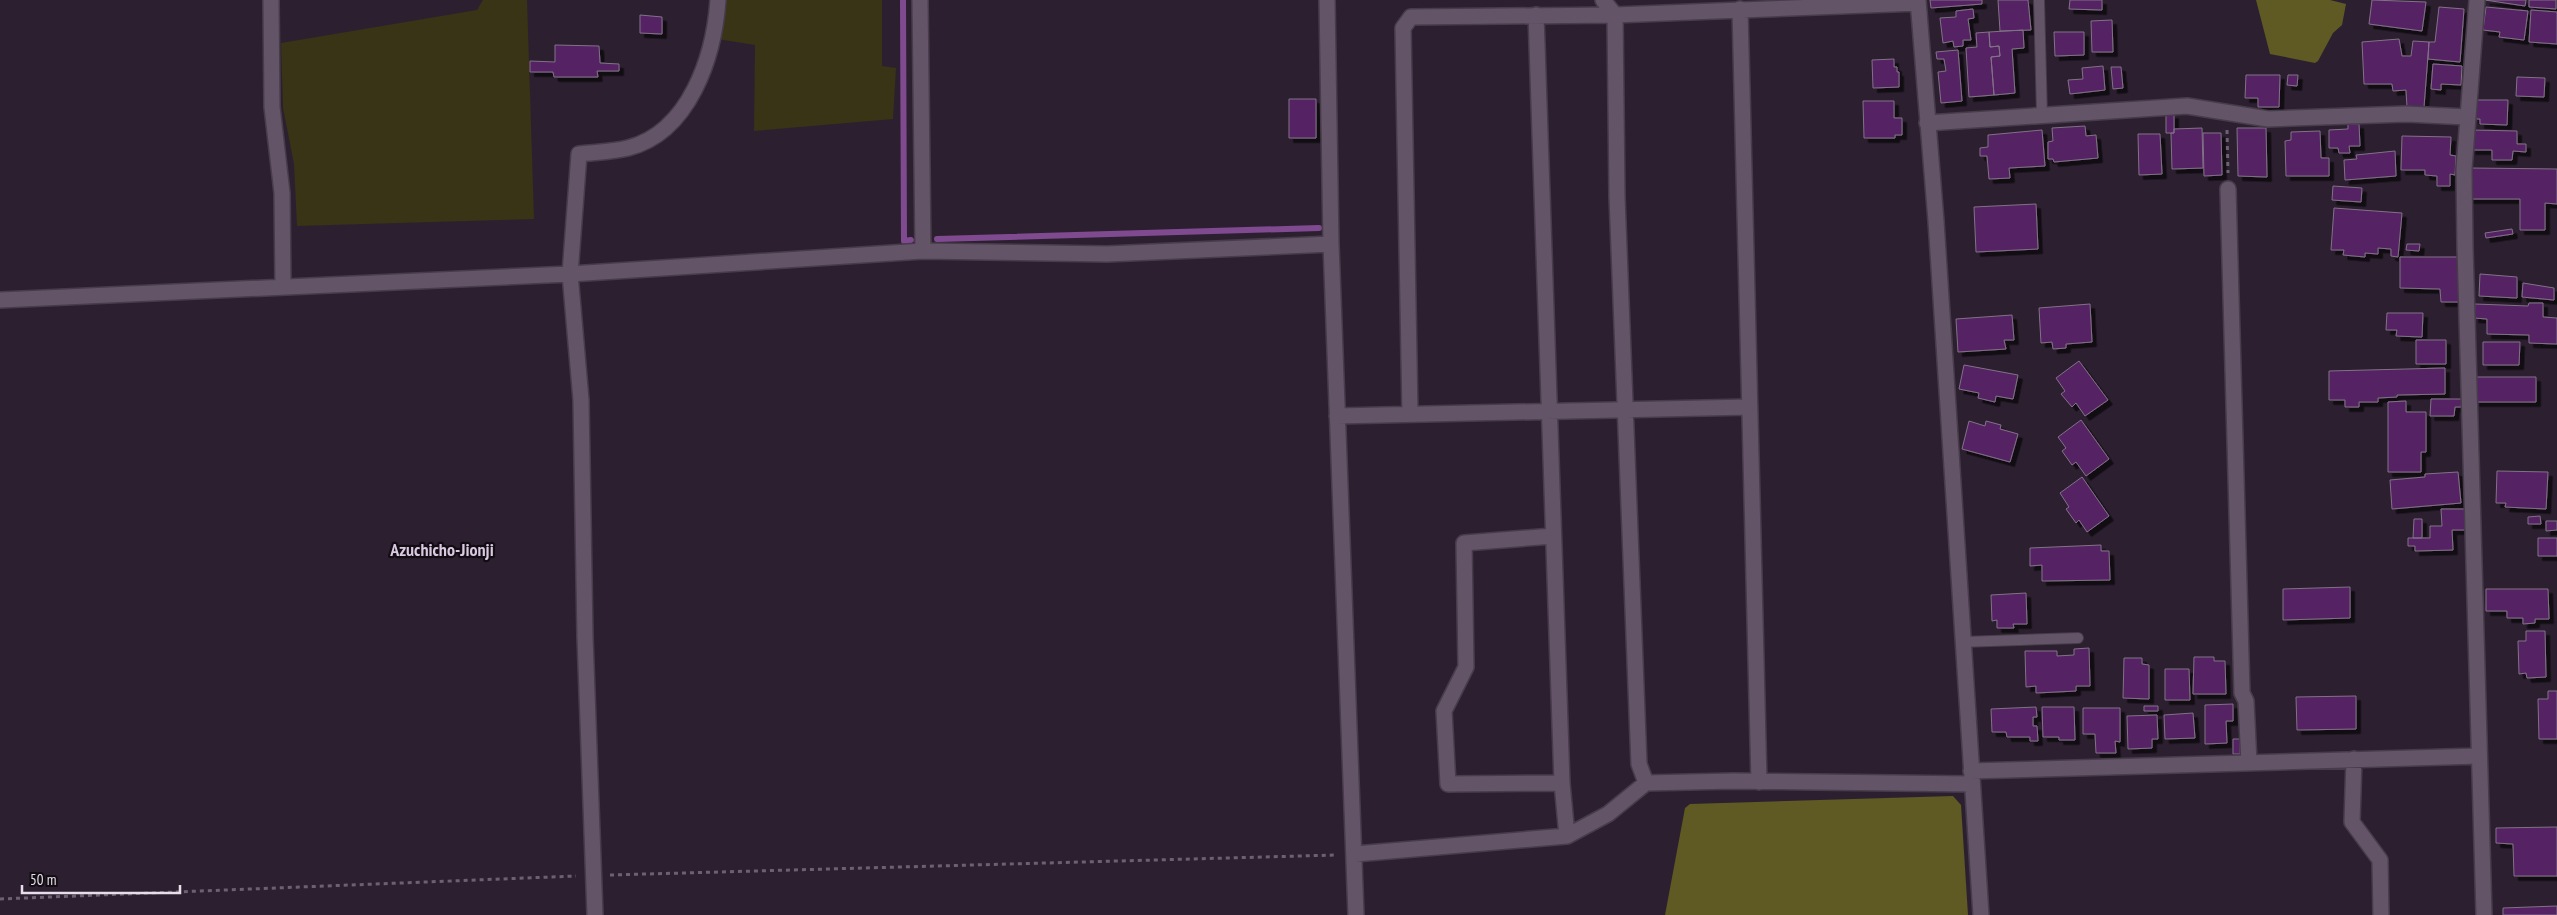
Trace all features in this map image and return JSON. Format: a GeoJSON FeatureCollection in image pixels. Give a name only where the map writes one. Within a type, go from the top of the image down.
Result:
{"type":"FeatureCollection","features":[{"type":"Feature","properties":{"kind":"street"},"geometry":{"type":"LineString","coordinates":[[271,0],[272,107],[282,193],[284,287]]}},
{"type":"Feature","properties":{"kind":"street"},"geometry":{"type":"LineString","coordinates":[[595,915],[585,637],[580,400],[570,274],[579,154],[630,147],[655,135],[675,120],[699,82],[708,58],[715,30],[718,0]]}},
{"type":"Feature","properties":{"kind":"street"},"geometry":{"type":"LineString","coordinates":[[920,0],[923,251]]}},
{"type":"Feature","properties":{"kind":"street"},"geometry":{"type":"LineString","coordinates":[[1328,0],[1331,244],[1356,915]]}},
{"type":"Feature","properties":{"kind":"street"},"geometry":{"type":"LineString","coordinates":[[1603,0],[1615,15],[1617,197],[1627,410],[1639,764],[1646,783]]}},
{"type":"Feature","properties":{"kind":"street"},"geometry":{"type":"LineString","coordinates":[[2477,0],[2467,117],[2465,247],[2484,915]]}},
{"type":"Feature","properties":{"kind":"street"},"geometry":{"type":"LineString","coordinates":[[1410,414],[1403,28],[1411,17],[1536,14],[1615,15],[1686,5],[1740,9],[1798,4],[1918,2],[1936,221],[1981,915]]}},
{"type":"Feature","properties":{"kind":"street"},"geometry":{"type":"LineString","coordinates":[[1740,9],[1759,782]]}},
{"type":"Feature","properties":{"kind":"street"},"geometry":{"type":"LineString","coordinates":[[1536,14],[1562,784],[1567,836]]}},
{"type":"Feature","properties":{"kind":"street"},"geometry":{"type":"LineString","coordinates":[[1927,123],[2188,106],[2268,119],[2406,114],[2467,117]]}},
{"type":"Feature","properties":{"kind":"street"},"geometry":{"type":"LineString","coordinates":[[2228,189],[2242,693],[2246,701],[2249,762]]}},
{"type":"Feature","properties":{"kind":"street"},"geometry":{"type":"LineString","coordinates":[[0,300],[570,274],[923,251],[1107,254],[1331,244]]}},
{"type":"Feature","properties":{"kind":"street"},"geometry":{"type":"LineString","coordinates":[[1337,416],[1749,407]]}},
{"type":"Feature","properties":{"kind":"street"},"geometry":{"type":"LineString","coordinates":[[1553,536],[1464,543],[1466,668],[1444,711],[1448,784],[1562,784]]}},
{"type":"Feature","properties":{"kind":"street"},"geometry":{"type":"LineString","coordinates":[[1355,854],[1567,836],[1608,814],[1646,783],[1971,777],[2249,762],[2479,756]]}},
{"type":"Feature","properties":{"kind":"street"},"geometry":{"type":"LineString","coordinates":[[2354,759],[2352,822],[2380,860],[2381,915]]}},
{"type":"Feature","properties":{"kind":"lane"},"geometry":{"type":"LineString","coordinates":[[2039,0],[2042,116]]}},
{"type":"Feature","properties":{"kind":"lane"},"geometry":{"type":"LineString","coordinates":[[1962,642],[2078,638]]}},
{"type":"Feature","properties":{"kind":"path"},"geometry":{"type":"LineString","coordinates":[[2226,113],[2228,189]]}},
{"type":"Feature","properties":{"kind":"path"},"geometry":{"type":"LineString","coordinates":[[0,899],[594,875],[1355,854]]}},
{"type":"Feature","properties":{"kind":"shaded area"},"geometry":{"type":"Polygon","coordinates":[[[483,0],[527,0],[534,219],[297,226],[294,164],[283,108],[281,43],[477,10],[483,0]]]}},
{"type":"Feature","properties":{"kind":"shaded area"},"geometry":{"type":"Polygon","coordinates":[[[721,0],[882,0],[882,66],[896,68],[893,119],[754,131],[755,45],[717,39],[721,0]]]}},
{"type":"Feature","properties":{"kind":"shaded area"},"geometry":{"type":"Polygon","coordinates":[[[2256,0],[2330,0],[2346,4],[2342,25],[2333,33],[2318,61],[2315,63],[2270,54],[2256,0]]]}},
{"type":"Feature","properties":{"kind":"shaded area"},"geometry":{"type":"Polygon","coordinates":[[[1953,796],[1961,805],[1968,915],[1665,915],[1685,808],[1690,804],[1953,796]]]}},
{"type":"Feature","properties":{"kind":"building"},"geometry":{"type":"Polygon","coordinates":[[[1930,0],[1982,0],[1982,4],[1931,8],[1930,0]]]}},
{"type":"Feature","properties":{"kind":"building"},"geometry":{"type":"Polygon","coordinates":[[[1998,0],[2028,0],[2031,30],[2000,31],[1998,0]]]}},
{"type":"Feature","properties":{"kind":"building"},"geometry":{"type":"Polygon","coordinates":[[[2070,0],[2102,0],[2102,10],[2069,9],[2070,0]]]}},
{"type":"Feature","properties":{"kind":"building"},"geometry":{"type":"Polygon","coordinates":[[[2372,0],[2426,2],[2422,31],[2369,24],[2372,0]]]}},
{"type":"Feature","properties":{"kind":"building"},"geometry":{"type":"Polygon","coordinates":[[[2485,0],[2526,0],[2525,6],[2485,0]]]}},
{"type":"Feature","properties":{"kind":"building"},"geometry":{"type":"Polygon","coordinates":[[[2529,0],[2556,0],[2556,9],[2529,7],[2529,0]]]}},
{"type":"Feature","properties":{"kind":"building"},"geometry":{"type":"Polygon","coordinates":[[[2439,7],[2464,9],[2460,62],[2428,59],[2429,42],[2435,42],[2439,7]]]}},
{"type":"Feature","properties":{"kind":"building"},"geometry":{"type":"Polygon","coordinates":[[[2486,7],[2528,11],[2524,40],[2499,37],[2500,32],[2483,30],[2486,7]]]}},
{"type":"Feature","properties":{"kind":"building"},"geometry":{"type":"Polygon","coordinates":[[[1973,9],[1974,18],[1968,19],[1971,40],[1963,40],[1963,46],[1954,47],[1953,41],[1943,43],[1940,18],[1956,17],[1956,11],[1973,9]]]}},
{"type":"Feature","properties":{"kind":"building"},"geometry":{"type":"Polygon","coordinates":[[[2531,10],[2557,12],[2557,44],[2529,42],[2531,10]]]}},
{"type":"Feature","properties":{"kind":"building"},"geometry":{"type":"Polygon","coordinates":[[[640,15],[662,17],[662,34],[640,33],[640,15]]]}},
{"type":"Feature","properties":{"kind":"building"},"geometry":{"type":"Polygon","coordinates":[[[2112,20],[2113,52],[2092,52],[2091,21],[2112,20]]]}},
{"type":"Feature","properties":{"kind":"building"},"geometry":{"type":"Polygon","coordinates":[[[2023,30],[2024,48],[2012,49],[2015,93],[1994,95],[1991,57],[2000,56],[1999,46],[1990,47],[1989,32],[2023,30]]]}},
{"type":"Feature","properties":{"kind":"building"},"geometry":{"type":"Polygon","coordinates":[[[1989,32],[1990,47],[1999,46],[2000,56],[1991,57],[1994,95],[1969,97],[1966,48],[1977,47],[1976,33],[1989,32]]]}},
{"type":"Feature","properties":{"kind":"building"},"geometry":{"type":"Polygon","coordinates":[[[2054,32],[2084,32],[2084,55],[2055,56],[2054,32]]]}},
{"type":"Feature","properties":{"kind":"building"},"geometry":{"type":"Polygon","coordinates":[[[2399,39],[2402,56],[2411,56],[2413,41],[2429,42],[2424,107],[2407,107],[2406,90],[2393,91],[2392,84],[2364,84],[2362,42],[2399,39]]]}},
{"type":"Feature","properties":{"kind":"building"},"geometry":{"type":"Polygon","coordinates":[[[555,45],[599,46],[600,63],[619,64],[619,71],[597,71],[598,77],[554,77],[553,72],[530,72],[530,61],[555,62],[555,45]]]}},
{"type":"Feature","properties":{"kind":"building"},"geometry":{"type":"Polygon","coordinates":[[[1958,50],[1962,101],[1941,103],[1938,72],[1946,71],[1944,59],[1937,59],[1936,52],[1958,50]]]}},
{"type":"Feature","properties":{"kind":"building"},"geometry":{"type":"Polygon","coordinates":[[[1894,59],[1894,67],[1897,67],[1897,72],[1899,72],[1899,87],[1873,88],[1872,60],[1894,59]]]}},
{"type":"Feature","properties":{"kind":"building"},"geometry":{"type":"Polygon","coordinates":[[[2433,64],[2462,66],[2461,85],[2441,84],[2441,90],[2431,89],[2433,64]]]}},
{"type":"Feature","properties":{"kind":"building"},"geometry":{"type":"Polygon","coordinates":[[[2103,66],[2105,90],[2070,94],[2068,80],[2083,79],[2082,68],[2103,66]]]}},
{"type":"Feature","properties":{"kind":"building"},"geometry":{"type":"Polygon","coordinates":[[[2111,67],[2121,67],[2123,88],[2113,89],[2111,67]]]}},
{"type":"Feature","properties":{"kind":"building"},"geometry":{"type":"Polygon","coordinates":[[[2246,75],[2280,75],[2279,107],[2258,107],[2258,98],[2245,98],[2246,75]]]}},
{"type":"Feature","properties":{"kind":"building"},"geometry":{"type":"Polygon","coordinates":[[[2288,75],[2298,75],[2297,86],[2287,85],[2288,75]]]}},
{"type":"Feature","properties":{"kind":"building"},"geometry":{"type":"Polygon","coordinates":[[[2517,77],[2545,78],[2544,97],[2516,96],[2517,77]]]}},
{"type":"Feature","properties":{"kind":"building"},"geometry":{"type":"Polygon","coordinates":[[[1289,99],[1316,99],[1316,138],[1289,138],[1289,99]]]}},
{"type":"Feature","properties":{"kind":"building"},"geometry":{"type":"Polygon","coordinates":[[[2475,100],[2508,100],[2507,125],[2480,124],[2480,119],[2474,119],[2475,100]]]}},
{"type":"Feature","properties":{"kind":"building"},"geometry":{"type":"Polygon","coordinates":[[[1863,101],[1894,101],[1894,118],[1902,118],[1902,135],[1895,135],[1895,138],[1864,138],[1863,101]]]}},
{"type":"Feature","properties":{"kind":"building"},"geometry":{"type":"Polygon","coordinates":[[[2174,114],[2174,133],[2166,133],[2166,115],[2174,114]]]}},
{"type":"Feature","properties":{"kind":"building"},"geometry":{"type":"Polygon","coordinates":[[[2348,124],[2359,124],[2360,146],[2349,146],[2350,153],[2339,153],[2338,148],[2329,148],[2329,130],[2348,129],[2348,124]]]}},
{"type":"Feature","properties":{"kind":"building"},"geometry":{"type":"Polygon","coordinates":[[[2085,126],[2086,136],[2096,135],[2098,158],[2054,162],[2053,159],[2048,159],[2048,142],[2053,141],[2052,128],[2085,126]]]}},
{"type":"Feature","properties":{"kind":"building"},"geometry":{"type":"Polygon","coordinates":[[[2202,128],[2203,168],[2172,169],[2171,133],[2174,133],[2174,129],[2202,128]]]}},
{"type":"Feature","properties":{"kind":"building"},"geometry":{"type":"Polygon","coordinates":[[[2237,128],[2266,128],[2267,177],[2238,176],[2237,128]]]}},
{"type":"Feature","properties":{"kind":"building"},"geometry":{"type":"Polygon","coordinates":[[[2042,130],[2045,166],[2009,168],[2010,178],[1989,179],[1987,156],[1980,156],[1980,148],[1988,147],[1988,135],[2042,130]]]}},
{"type":"Feature","properties":{"kind":"building"},"geometry":{"type":"Polygon","coordinates":[[[2472,130],[2517,131],[2517,144],[2526,144],[2526,152],[2513,151],[2512,160],[2492,160],[2492,150],[2471,150],[2472,130]]]}},
{"type":"Feature","properties":{"kind":"building"},"geometry":{"type":"Polygon","coordinates":[[[2320,131],[2321,158],[2329,158],[2329,176],[2286,176],[2285,141],[2291,140],[2291,132],[2320,131]]]}},
{"type":"Feature","properties":{"kind":"building"},"geometry":{"type":"Polygon","coordinates":[[[2203,133],[2221,133],[2222,175],[2204,176],[2203,133]]]}},
{"type":"Feature","properties":{"kind":"building"},"geometry":{"type":"Polygon","coordinates":[[[2138,134],[2160,134],[2162,174],[2139,175],[2138,134]]]}},
{"type":"Feature","properties":{"kind":"building"},"geometry":{"type":"Polygon","coordinates":[[[2402,136],[2451,137],[2450,155],[2456,156],[2455,175],[2450,174],[2450,186],[2437,186],[2437,176],[2425,175],[2425,170],[2401,170],[2402,136]]]}},
{"type":"Feature","properties":{"kind":"building"},"geometry":{"type":"Polygon","coordinates":[[[2395,151],[2396,176],[2345,180],[2344,160],[2357,159],[2356,155],[2395,151]]]}},
{"type":"Feature","properties":{"kind":"building"},"geometry":{"type":"Polygon","coordinates":[[[2470,168],[2557,169],[2557,204],[2545,203],[2545,230],[2520,230],[2520,199],[2469,199],[2470,168]]]}},
{"type":"Feature","properties":{"kind":"building"},"geometry":{"type":"Polygon","coordinates":[[[2333,186],[2362,188],[2361,202],[2332,200],[2333,186]]]}},
{"type":"Feature","properties":{"kind":"building"},"geometry":{"type":"Polygon","coordinates":[[[2036,204],[2038,249],[1976,252],[1974,207],[2036,204]]]}},
{"type":"Feature","properties":{"kind":"building"},"geometry":{"type":"Polygon","coordinates":[[[2334,208],[2402,213],[2398,257],[2391,256],[2391,249],[2378,248],[2378,254],[2365,253],[2365,257],[2343,255],[2344,250],[2331,250],[2334,208]]]}},
{"type":"Feature","properties":{"kind":"building"},"geometry":{"type":"Polygon","coordinates":[[[2512,229],[2513,234],[2486,238],[2485,233],[2512,229]]]}},
{"type":"Feature","properties":{"kind":"building"},"geometry":{"type":"Polygon","coordinates":[[[2407,244],[2420,244],[2419,251],[2406,250],[2407,244]]]}},
{"type":"Feature","properties":{"kind":"building"},"geometry":{"type":"Polygon","coordinates":[[[2400,257],[2458,257],[2459,302],[2441,302],[2440,289],[2400,288],[2400,257]]]}},
{"type":"Feature","properties":{"kind":"building"},"geometry":{"type":"Polygon","coordinates":[[[2480,274],[2517,277],[2517,298],[2479,296],[2480,274]]]}},
{"type":"Feature","properties":{"kind":"building"},"geometry":{"type":"Polygon","coordinates":[[[2523,283],[2554,288],[2554,300],[2522,297],[2523,283]]]}},
{"type":"Feature","properties":{"kind":"building"},"geometry":{"type":"Polygon","coordinates":[[[2529,303],[2543,303],[2543,317],[2557,318],[2557,344],[2529,343],[2529,335],[2487,334],[2487,319],[2474,318],[2475,304],[2528,306],[2529,303]]]}},
{"type":"Feature","properties":{"kind":"building"},"geometry":{"type":"Polygon","coordinates":[[[2090,304],[2092,342],[2066,344],[2066,348],[2053,349],[2052,342],[2041,343],[2039,308],[2090,304]]]}},
{"type":"Feature","properties":{"kind":"building"},"geometry":{"type":"Polygon","coordinates":[[[2387,313],[2423,313],[2422,337],[2396,336],[2397,330],[2386,330],[2387,313]]]}},
{"type":"Feature","properties":{"kind":"building"},"geometry":{"type":"Polygon","coordinates":[[[2012,315],[2014,340],[2004,340],[2006,349],[1958,352],[1956,319],[2012,315]]]}},
{"type":"Feature","properties":{"kind":"building"},"geometry":{"type":"Polygon","coordinates":[[[2416,340],[2446,340],[2446,364],[2416,364],[2416,340]]]}},
{"type":"Feature","properties":{"kind":"building"},"geometry":{"type":"Polygon","coordinates":[[[2483,342],[2520,342],[2519,365],[2483,365],[2483,342]]]}},
{"type":"Feature","properties":{"kind":"building"},"geometry":{"type":"Polygon","coordinates":[[[2079,361],[2108,400],[2085,416],[2076,403],[2072,407],[2061,394],[2065,391],[2056,378],[2079,361]]]}},
{"type":"Feature","properties":{"kind":"building"},"geometry":{"type":"Polygon","coordinates":[[[1964,365],[2018,375],[2013,399],[1996,396],[1995,402],[1978,398],[1979,393],[1959,389],[1964,365]]]}},
{"type":"Feature","properties":{"kind":"building"},"geometry":{"type":"Polygon","coordinates":[[[2445,368],[2445,394],[2397,395],[2397,397],[2378,398],[2378,402],[2359,402],[2359,407],[2345,407],[2345,400],[2329,400],[2329,371],[2445,368]]]}},
{"type":"Feature","properties":{"kind":"building"},"geometry":{"type":"Polygon","coordinates":[[[2475,377],[2536,377],[2536,402],[2475,402],[2475,377]]]}},
{"type":"Feature","properties":{"kind":"building"},"geometry":{"type":"Polygon","coordinates":[[[2431,399],[2462,399],[2461,407],[2455,407],[2454,416],[2430,416],[2431,399]]]}},
{"type":"Feature","properties":{"kind":"building"},"geometry":{"type":"Polygon","coordinates":[[[2406,401],[2406,412],[2426,412],[2426,452],[2421,452],[2421,472],[2388,472],[2388,402],[2406,401]]]}},
{"type":"Feature","properties":{"kind":"building"},"geometry":{"type":"Polygon","coordinates":[[[2081,420],[2109,459],[2086,476],[2076,462],[2072,465],[2062,451],[2066,448],[2058,437],[2081,420]]]}},
{"type":"Feature","properties":{"kind":"building"},"geometry":{"type":"Polygon","coordinates":[[[1969,421],[1985,426],[1986,421],[2001,425],[2000,429],[2018,434],[2010,462],[1962,449],[1969,421]]]}},
{"type":"Feature","properties":{"kind":"building"},"geometry":{"type":"Polygon","coordinates":[[[2497,471],[2548,472],[2546,509],[2505,507],[2506,503],[2496,503],[2497,471]]]}},
{"type":"Feature","properties":{"kind":"building"},"geometry":{"type":"Polygon","coordinates":[[[2458,472],[2461,503],[2392,509],[2390,480],[2425,477],[2425,474],[2458,472]]]}},
{"type":"Feature","properties":{"kind":"building"},"geometry":{"type":"Polygon","coordinates":[[[2082,477],[2109,516],[2087,532],[2079,520],[2076,523],[2066,509],[2069,507],[2060,493],[2082,477]]]}},
{"type":"Feature","properties":{"kind":"building"},"geometry":{"type":"Polygon","coordinates":[[[2441,509],[2465,509],[2465,530],[2452,530],[2453,550],[2415,551],[2415,546],[2408,546],[2408,538],[2430,538],[2430,526],[2442,526],[2441,509]]]}},
{"type":"Feature","properties":{"kind":"building"},"geometry":{"type":"Polygon","coordinates":[[[2540,516],[2541,524],[2528,524],[2528,517],[2540,516]]]}},
{"type":"Feature","properties":{"kind":"building"},"geometry":{"type":"Polygon","coordinates":[[[2414,519],[2422,519],[2422,538],[2413,538],[2414,519]]]}},
{"type":"Feature","properties":{"kind":"building"},"geometry":{"type":"Polygon","coordinates":[[[2546,521],[2557,521],[2557,530],[2546,531],[2546,521]]]}},
{"type":"Feature","properties":{"kind":"building"},"geometry":{"type":"Polygon","coordinates":[[[2538,538],[2557,538],[2557,556],[2538,556],[2538,538]]]}},
{"type":"Feature","properties":{"kind":"building"},"geometry":{"type":"Polygon","coordinates":[[[2101,545],[2101,551],[2109,551],[2110,580],[2042,581],[2042,565],[2030,566],[2030,548],[2101,545]]]}},
{"type":"Feature","properties":{"kind":"building"},"geometry":{"type":"Polygon","coordinates":[[[2350,587],[2350,618],[2283,620],[2283,589],[2350,587]]]}},
{"type":"Feature","properties":{"kind":"building"},"geometry":{"type":"Polygon","coordinates":[[[2486,589],[2548,589],[2549,619],[2535,619],[2535,623],[2523,624],[2523,618],[2507,618],[2507,611],[2486,611],[2486,589]]]}},
{"type":"Feature","properties":{"kind":"building"},"geometry":{"type":"Polygon","coordinates":[[[2026,593],[2027,624],[2013,624],[2014,628],[1997,628],[1997,620],[1992,621],[1991,595],[2026,593]]]}},
{"type":"Feature","properties":{"kind":"building"},"geometry":{"type":"Polygon","coordinates":[[[2526,631],[2545,631],[2546,677],[2527,678],[2526,673],[2519,674],[2518,641],[2526,641],[2526,631]]]}},
{"type":"Feature","properties":{"kind":"building"},"geometry":{"type":"Polygon","coordinates":[[[2089,648],[2090,686],[2076,686],[2076,691],[2036,693],[2036,686],[2026,687],[2025,651],[2057,651],[2057,656],[2074,655],[2074,649],[2089,648]]]}},
{"type":"Feature","properties":{"kind":"building"},"geometry":{"type":"Polygon","coordinates":[[[2194,657],[2214,657],[2214,661],[2225,661],[2226,694],[2193,694],[2194,657]]]}},
{"type":"Feature","properties":{"kind":"building"},"geometry":{"type":"Polygon","coordinates":[[[2124,658],[2142,658],[2142,664],[2149,665],[2149,699],[2123,698],[2124,658]]]}},
{"type":"Feature","properties":{"kind":"building"},"geometry":{"type":"Polygon","coordinates":[[[2165,669],[2189,669],[2190,700],[2165,700],[2165,669]]]}},
{"type":"Feature","properties":{"kind":"building"},"geometry":{"type":"Polygon","coordinates":[[[2548,691],[2557,691],[2557,739],[2539,739],[2538,699],[2548,699],[2548,691]]]}},
{"type":"Feature","properties":{"kind":"building"},"geometry":{"type":"Polygon","coordinates":[[[2356,696],[2356,729],[2297,730],[2296,697],[2356,696]]]}},
{"type":"Feature","properties":{"kind":"building"},"geometry":{"type":"Polygon","coordinates":[[[2233,704],[2233,721],[2226,721],[2227,743],[2205,744],[2205,705],[2233,704]]]}},
{"type":"Feature","properties":{"kind":"building"},"geometry":{"type":"Polygon","coordinates":[[[2144,706],[2158,706],[2158,711],[2144,711],[2144,706]]]}},
{"type":"Feature","properties":{"kind":"building"},"geometry":{"type":"Polygon","coordinates":[[[2036,707],[2037,717],[2033,717],[2033,726],[2037,726],[2038,741],[2030,741],[2030,737],[2007,737],[2006,732],[1992,732],[1991,709],[2036,707]]]}},
{"type":"Feature","properties":{"kind":"building"},"geometry":{"type":"Polygon","coordinates":[[[2042,707],[2074,707],[2075,740],[2043,737],[2042,707]]]}},
{"type":"Feature","properties":{"kind":"building"},"geometry":{"type":"Polygon","coordinates":[[[2083,708],[2120,708],[2120,742],[2115,741],[2116,753],[2096,753],[2095,734],[2083,734],[2083,708]]]}},
{"type":"Feature","properties":{"kind":"building"},"geometry":{"type":"Polygon","coordinates":[[[2193,713],[2195,738],[2165,739],[2164,715],[2193,713]]]}},
{"type":"Feature","properties":{"kind":"building"},"geometry":{"type":"Polygon","coordinates":[[[2157,715],[2158,739],[2152,739],[2152,748],[2128,749],[2127,716],[2157,715]]]}},
{"type":"Feature","properties":{"kind":"building"},"geometry":{"type":"Polygon","coordinates":[[[2233,739],[2240,739],[2240,754],[2233,754],[2233,739]]]}},
{"type":"Feature","properties":{"kind":"building"},"geometry":{"type":"Polygon","coordinates":[[[2557,827],[2557,876],[2514,876],[2513,844],[2496,843],[2496,828],[2557,827]]]}},
{"type":"Feature","properties":{"kind":"building"},"geometry":{"type":"Polygon","coordinates":[[[2557,906],[2557,915],[2503,915],[2503,908],[2557,906]]]}},
{"type":"Feature","properties":{"kind":"waterway"},"geometry":{"type":"LineString","coordinates":[[903,0],[904,241],[911,240]]}},
{"type":"Feature","properties":{"kind":"waterway"},"geometry":{"type":"LineString","coordinates":[[937,239],[1319,228]]}},
{"type":"Feature","properties":{"kind":"district","name":"Azuchicho-Jionji"},"geometry":{"type":"Point","coordinates":[442,549]}}]}
